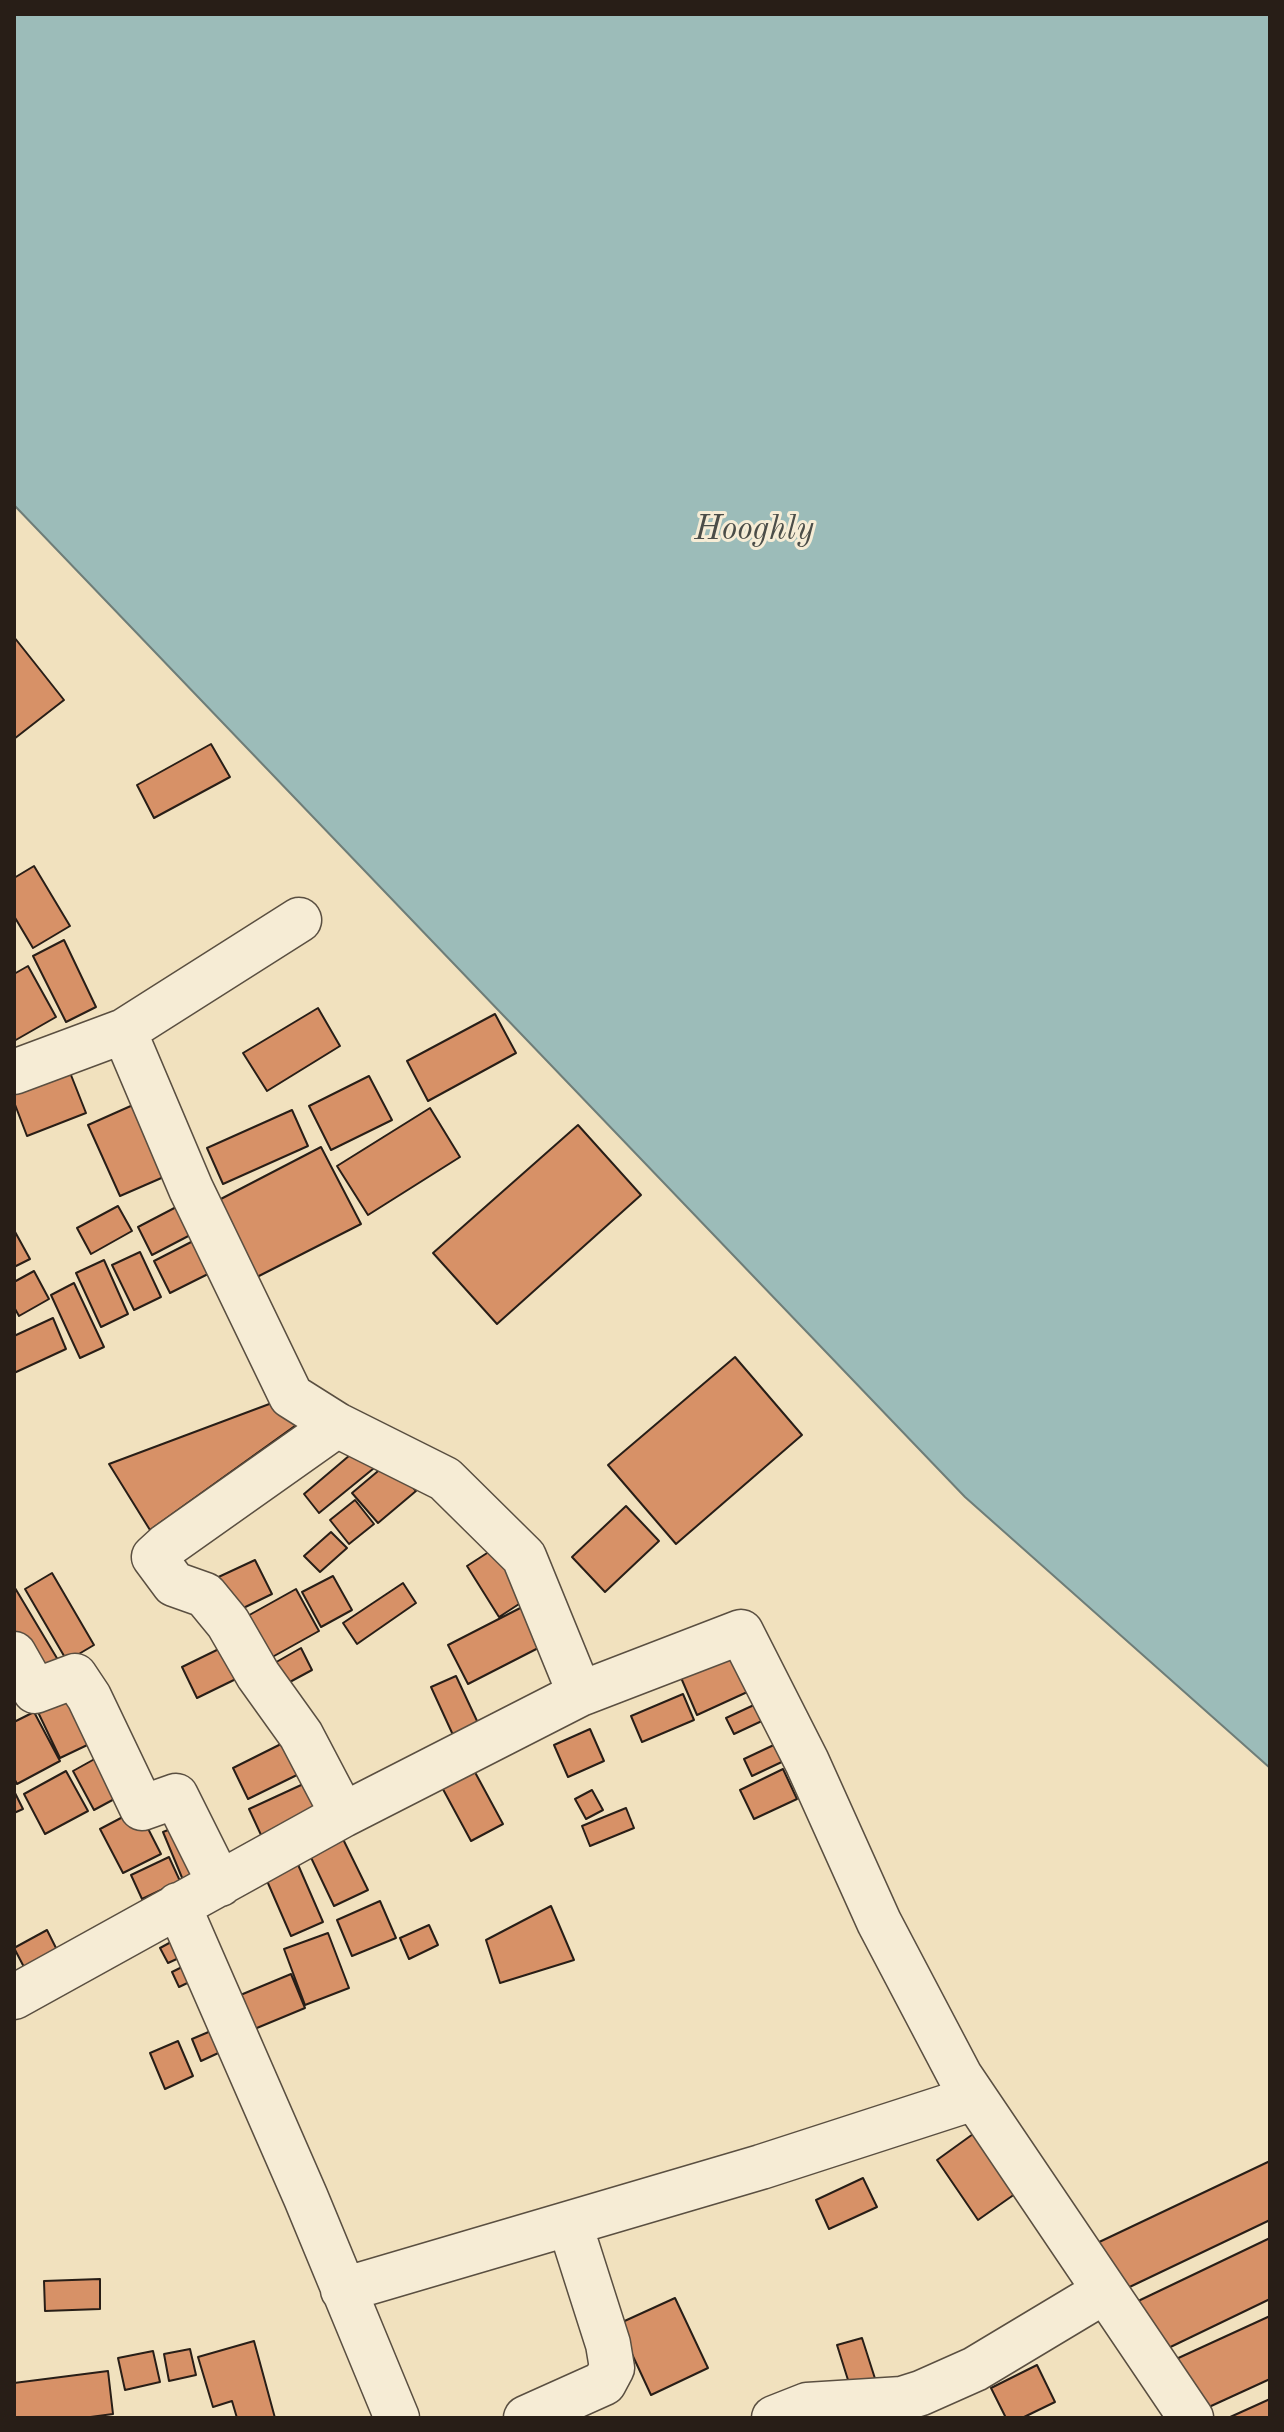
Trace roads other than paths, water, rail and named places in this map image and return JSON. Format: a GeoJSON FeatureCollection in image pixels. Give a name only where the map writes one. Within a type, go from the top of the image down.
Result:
{"type":"FeatureCollection","features":[{"type":"Feature","properties":{"kind":"street"},"geometry":{"type":"LineString","coordinates":[[14,1072],[124,1031],[299,920]]}},
{"type":"Feature","properties":{"kind":"street"},"geometry":{"type":"LineString","coordinates":[[124,1031],[191,1189],[291,1396],[337,1425],[445,1479],[524,1557],[580,1694]]}},
{"type":"Feature","properties":{"kind":"street"},"geometry":{"type":"LineString","coordinates":[[337,1425],[154,1557],[174,1584],[205,1595],[228,1623],[258,1675],[301,1735],[343,1815]]}},
{"type":"Feature","properties":{"kind":"street"},"geometry":{"type":"LineString","coordinates":[[14,1997],[343,1815],[580,1694],[741,1632],[807,1762],[879,1922],[960,2076],[1191,2418]]}},
{"type":"Feature","properties":{"kind":"street"},"geometry":{"type":"LineString","coordinates":[[14,1654],[35,1691],[75,1676],[89,1697],[142,1808],[176,1796],[220,1884]]}},
{"type":"Feature","properties":{"kind":"street"},"geometry":{"type":"LineString","coordinates":[[178,1905],[306,2198],[397,2418]]}},
{"type":"Feature","properties":{"kind":"street"},"geometry":{"type":"LineString","coordinates":[[343,2290],[761,2167],[974,2098]]}},
{"type":"Feature","properties":{"kind":"street"},"geometry":{"type":"LineString","coordinates":[[526,2418],[604,2383],[612,2368],[608,2344],[570,2225]]}},
{"type":"Feature","properties":{"kind":"street"},"geometry":{"type":"LineString","coordinates":[[774,2418],[807,2405],[902,2399],[921,2393],[975,2369],[1105,2291]]}},
{"type":"Feature","properties":{"kind":"water","name":"Hooghly"},"geometry":{"type":"Polygon","coordinates":[[[14,14],[1270,14],[1270,1768],[965,1497],[14,505],[14,14]]]}}]}
